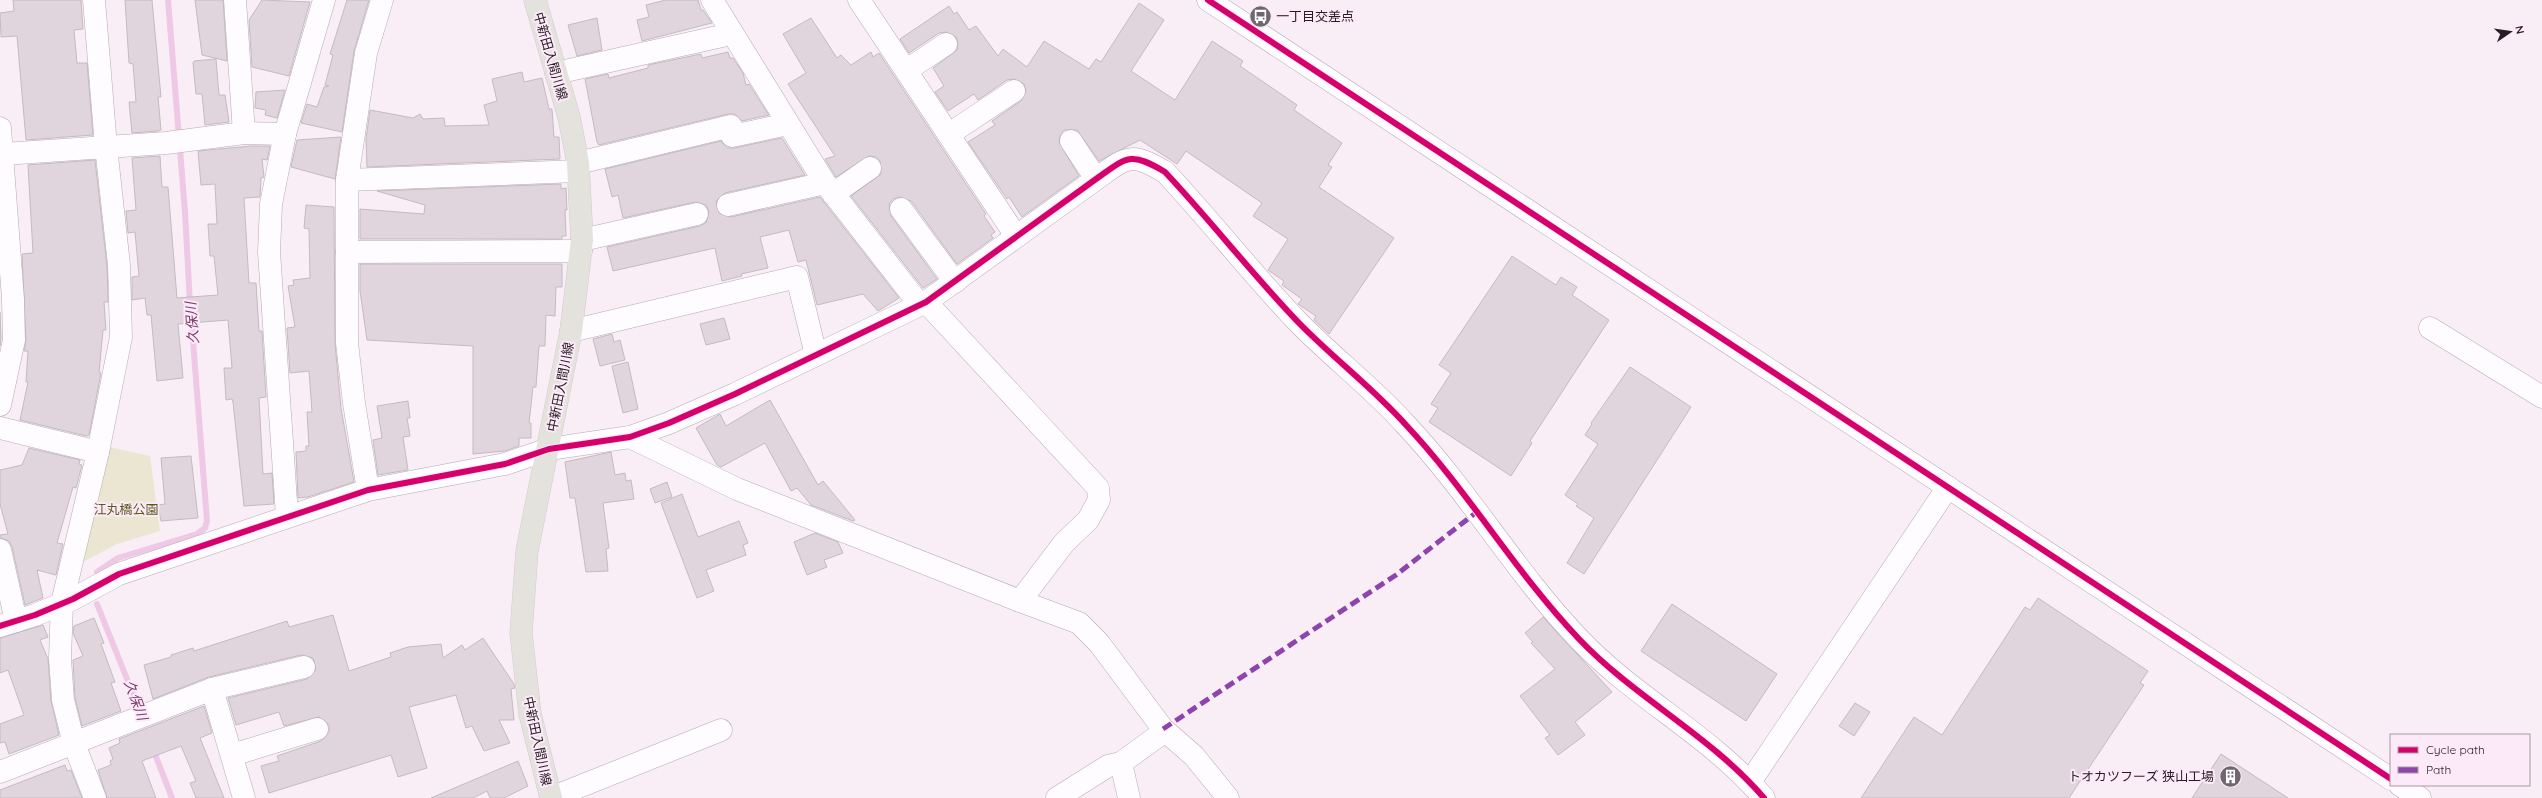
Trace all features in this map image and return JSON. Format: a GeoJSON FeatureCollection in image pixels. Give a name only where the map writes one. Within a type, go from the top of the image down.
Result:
{"type":"FeatureCollection","features":[{"type":"Feature","properties":{"kind":"main road","name":"中新田入間川線"},"geometry":{"type":"LineString","coordinates":[[535,0],[556,73],[578,167],[582,246],[571,331],[549,449],[527,551],[522,633],[530,714],[551,798]]}},
{"type":"Feature","properties":{"kind":"street"},"geometry":{"type":"LineString","coordinates":[[94,0],[106,147],[119,265],[121,337],[98,452],[62,603],[60,659],[63,700],[74,744],[95,798]]}},
{"type":"Feature","properties":{"kind":"street"},"geometry":{"type":"LineString","coordinates":[[235,0],[244,133]]}},
{"type":"Feature","properties":{"kind":"street"},"geometry":{"type":"LineString","coordinates":[[287,516],[269,252],[272,204],[285,134],[324,0]]}},
{"type":"Feature","properties":{"kind":"street"},"geometry":{"type":"LineString","coordinates":[[368,490],[354,403],[347,343],[347,180],[366,53],[382,0]]}},
{"type":"Feature","properties":{"kind":"street"},"geometry":{"type":"LineString","coordinates":[[712,0],[731,34],[829,188],[923,303],[1098,488],[1099,500],[1088,520],[1064,543],[1020,600]]}},
{"type":"Feature","properties":{"kind":"street"},"geometry":{"type":"LineString","coordinates":[[859,0],[1016,236]]}},
{"type":"Feature","properties":{"kind":"street"},"geometry":{"type":"LineString","coordinates":[[1208,0],[2390,778]]}},
{"type":"Feature","properties":{"kind":"street"},"geometry":{"type":"LineString","coordinates":[[556,73],[731,34]]}},
{"type":"Feature","properties":{"kind":"street"},"geometry":{"type":"LineString","coordinates":[[907,70],[946,44]]}},
{"type":"Feature","properties":{"kind":"street"},"geometry":{"type":"LineString","coordinates":[[949,134],[1014,91]]}},
{"type":"Feature","properties":{"kind":"street"},"geometry":{"type":"LineString","coordinates":[[347,180],[578,167],[730,126],[732,136],[788,124]]}},
{"type":"Feature","properties":{"kind":"street"},"geometry":{"type":"LineString","coordinates":[[0,128],[13,299],[14,340],[4,367],[0,405]]}},
{"type":"Feature","properties":{"kind":"street"},"geometry":{"type":"LineString","coordinates":[[3,154],[166,143],[244,133],[285,134]]}},
{"type":"Feature","properties":{"kind":"street"},"geometry":{"type":"LineString","coordinates":[[1071,141],[1096,179]]}},
{"type":"Feature","properties":{"kind":"street"},"geometry":{"type":"LineString","coordinates":[[0,550],[8,623],[62,603],[119,574],[287,516],[368,490],[505,464],[549,449],[630,437],[735,394],[923,303],[955,282],[1016,236],[1123,160],[1130,158],[1147,161],[1165,172],[1299,323],[1406,424],[1478,510],[1530,581],[1579,639],[1621,678],[1677,719],[1757,790],[1948,487]]}},
{"type":"Feature","properties":{"kind":"street"},"geometry":{"type":"LineString","coordinates":[[728,206],[829,188],[870,168]]}},
{"type":"Feature","properties":{"kind":"street"},"geometry":{"type":"LineString","coordinates":[[901,209],[955,282]]}},
{"type":"Feature","properties":{"kind":"street"},"geometry":{"type":"LineString","coordinates":[[347,252],[582,246],[697,214]]}},
{"type":"Feature","properties":{"kind":"street"},"geometry":{"type":"LineString","coordinates":[[571,331],[798,278],[816,355]]}},
{"type":"Feature","properties":{"kind":"street"},"geometry":{"type":"LineString","coordinates":[[2430,328],[2542,397]]}},
{"type":"Feature","properties":{"kind":"street"},"geometry":{"type":"LineString","coordinates":[[0,428],[98,452]]}},
{"type":"Feature","properties":{"kind":"street"},"geometry":{"type":"LineString","coordinates":[[630,437],[737,489],[1079,623],[1099,643],[1165,731],[1194,756],[1228,798]]}},
{"type":"Feature","properties":{"kind":"street"},"geometry":{"type":"LineString","coordinates":[[0,772],[212,689],[304,667]]}},
{"type":"Feature","properties":{"kind":"street"},"geometry":{"type":"LineString","coordinates":[[212,689],[244,798]]}},
{"type":"Feature","properties":{"kind":"street"},"geometry":{"type":"LineString","coordinates":[[232,755],[317,729]]}},
{"type":"Feature","properties":{"kind":"street"},"geometry":{"type":"LineString","coordinates":[[551,798],[721,730]]}},
{"type":"Feature","properties":{"kind":"street"},"geometry":{"type":"LineString","coordinates":[[1057,798],[1108,766],[1121,763],[1165,731]]}},
{"type":"Feature","properties":{"kind":"street"},"geometry":{"type":"LineString","coordinates":[[1121,763],[1129,798]]}},
{"type":"Feature","properties":{"kind":"street"},"geometry":{"type":"LineString","coordinates":[[2402,786],[2420,798]]}},
{"type":"Feature","properties":{"kind":"green space","name":"江丸橋公園"},"geometry":{"type":"Polygon","coordinates":[[[109,447],[150,456],[160,531],[117,544],[81,563],[109,447]]]}},
{"type":"Feature","properties":{"kind":"building"},"geometry":{"type":"Polygon","coordinates":[[[13,0],[81,0],[83,29],[74,30],[77,63],[87,63],[93,135],[26,140],[17,36],[1,37],[0,13],[14,11],[13,0]]]}},
{"type":"Feature","properties":{"kind":"building"},"geometry":{"type":"Polygon","coordinates":[[[125,0],[152,0],[161,97],[158,97],[161,130],[158,131],[132,133],[129,102],[136,102],[133,64],[129,63],[125,0]]]}},
{"type":"Feature","properties":{"kind":"building"},"geometry":{"type":"Polygon","coordinates":[[[195,0],[223,0],[227,61],[202,55],[195,0]]]}},
{"type":"Feature","properties":{"kind":"building"},"geometry":{"type":"Polygon","coordinates":[[[262,0],[310,2],[289,76],[252,67],[249,20],[262,0]]]}},
{"type":"Feature","properties":{"kind":"building"},"geometry":{"type":"Polygon","coordinates":[[[347,0],[369,0],[354,51],[342,132],[301,123],[307,104],[317,107],[324,87],[329,86],[325,85],[333,55],[330,54],[347,0]]]}},
{"type":"Feature","properties":{"kind":"building"},"geometry":{"type":"Polygon","coordinates":[[[666,0],[698,0],[701,10],[703,10],[712,23],[642,41],[637,20],[649,17],[646,5],[666,0]]]}},
{"type":"Feature","properties":{"kind":"building"},"geometry":{"type":"Polygon","coordinates":[[[1139,3],[1164,20],[1131,71],[1175,100],[1212,41],[1243,61],[1240,66],[1297,105],[1294,110],[1342,143],[1328,165],[1332,167],[1319,187],[1394,238],[1329,334],[1314,320],[1316,316],[1298,304],[1302,299],[1282,285],[1284,281],[1268,270],[1288,239],[1253,216],[1262,203],[1186,151],[1177,164],[1140,140],[1099,161],[1077,130],[1064,130],[1060,136],[1059,142],[1079,176],[1022,217],[1009,197],[1007,199],[968,142],[995,125],[992,121],[1021,101],[1026,91],[1024,84],[1014,79],[1007,80],[978,100],[974,94],[948,111],[935,92],[944,86],[933,68],[957,50],[958,43],[956,37],[946,32],[939,33],[909,53],[900,39],[949,6],[954,14],[957,12],[969,30],[976,26],[998,56],[1003,49],[1027,67],[1044,41],[1089,69],[1096,59],[1101,62],[1139,3]]]}},
{"type":"Feature","properties":{"kind":"building"},"geometry":{"type":"Polygon","coordinates":[[[597,18],[602,50],[577,56],[568,25],[597,18]]]}},
{"type":"Feature","properties":{"kind":"building"},"geometry":{"type":"Polygon","coordinates":[[[811,18],[837,58],[841,55],[851,65],[871,52],[873,57],[879,53],[986,214],[984,216],[995,232],[991,235],[993,238],[957,264],[911,201],[900,197],[893,199],[889,204],[891,216],[937,279],[923,288],[851,196],[881,174],[880,161],[876,157],[869,156],[836,177],[825,159],[835,156],[788,84],[806,73],[783,34],[811,18]]]}},
{"type":"Feature","properties":{"kind":"building"},"geometry":{"type":"Polygon","coordinates":[[[728,52],[730,58],[733,58],[743,73],[746,85],[749,84],[769,115],[742,121],[735,114],[728,114],[599,145],[597,142],[585,79],[608,74],[609,78],[648,68],[648,65],[701,54],[702,58],[728,52]]]}},
{"type":"Feature","properties":{"kind":"building"},"geometry":{"type":"Polygon","coordinates":[[[216,59],[219,95],[225,95],[229,122],[205,125],[202,94],[196,94],[193,63],[194,61],[216,59]]]}},
{"type":"Feature","properties":{"kind":"building"},"geometry":{"type":"Polygon","coordinates":[[[522,72],[524,82],[542,78],[549,109],[552,109],[554,137],[559,137],[560,159],[367,167],[366,139],[370,110],[413,118],[420,114],[423,119],[444,118],[445,126],[489,125],[484,105],[497,101],[492,79],[522,72]]]}},
{"type":"Feature","properties":{"kind":"building"},"geometry":{"type":"Polygon","coordinates":[[[285,90],[277,118],[265,115],[266,110],[255,108],[256,92],[285,90]]]}},
{"type":"Feature","properties":{"kind":"building"},"geometry":{"type":"Polygon","coordinates":[[[341,137],[335,179],[291,167],[297,140],[341,137]]]}},
{"type":"Feature","properties":{"kind":"building"},"geometry":{"type":"Polygon","coordinates":[[[782,138],[805,175],[725,193],[716,201],[719,213],[731,217],[820,197],[899,298],[878,311],[863,294],[817,305],[806,260],[798,262],[789,230],[760,237],[768,268],[741,274],[742,276],[722,281],[715,248],[613,271],[607,247],[700,226],[706,223],[709,212],[706,205],[695,202],[623,218],[618,195],[612,197],[605,169],[721,141],[727,148],[734,148],[782,138]]]}},
{"type":"Feature","properties":{"kind":"building"},"geometry":{"type":"Polygon","coordinates":[[[251,146],[270,146],[267,160],[262,159],[264,177],[261,178],[260,197],[244,198],[249,283],[256,283],[259,331],[262,331],[266,397],[259,398],[263,474],[272,473],[274,504],[244,506],[233,402],[232,399],[226,400],[224,368],[232,368],[228,320],[178,324],[183,378],[157,381],[151,315],[147,315],[145,298],[132,300],[132,277],[139,276],[135,232],[128,233],[126,211],[136,210],[132,158],[160,156],[162,187],[168,187],[177,298],[218,295],[214,256],[210,256],[208,224],[217,224],[215,184],[201,185],[198,151],[251,146]]]}},
{"type":"Feature","properties":{"kind":"building"},"geometry":{"type":"Polygon","coordinates":[[[95,160],[107,266],[108,302],[104,302],[106,330],[103,330],[99,373],[101,373],[89,435],[86,436],[20,420],[28,382],[26,382],[28,351],[24,351],[26,340],[22,254],[33,253],[28,165],[95,160]]]}},
{"type":"Feature","properties":{"kind":"building"},"geometry":{"type":"Polygon","coordinates":[[[561,184],[561,189],[566,188],[567,210],[565,210],[566,236],[562,236],[562,239],[360,239],[360,209],[424,214],[425,205],[377,191],[561,184]]]}},
{"type":"Feature","properties":{"kind":"building"},"geometry":{"type":"Polygon","coordinates":[[[306,205],[334,207],[335,344],[341,408],[354,482],[308,497],[298,498],[296,452],[306,451],[306,446],[309,446],[307,412],[312,412],[309,371],[290,373],[287,328],[295,327],[288,286],[294,285],[293,280],[310,278],[309,229],[304,228],[306,205]]]}},
{"type":"Feature","properties":{"kind":"building"},"geometry":{"type":"Polygon","coordinates":[[[1512,256],[1556,285],[1561,277],[1577,287],[1572,295],[1609,320],[1530,441],[1532,443],[1511,476],[1429,422],[1438,408],[1431,404],[1451,373],[1439,365],[1512,256]]]}},
{"type":"Feature","properties":{"kind":"building"},"geometry":{"type":"Polygon","coordinates":[[[360,264],[562,264],[562,287],[556,287],[555,316],[546,315],[545,346],[539,346],[536,387],[533,387],[529,423],[531,423],[531,438],[519,438],[519,446],[505,451],[473,454],[473,346],[367,340],[360,291],[360,264]]]}},
{"type":"Feature","properties":{"kind":"building"},"geometry":{"type":"Polygon","coordinates":[[[0,312],[1,339],[0,346],[0,312]]]}},
{"type":"Feature","properties":{"kind":"building"},"geometry":{"type":"Polygon","coordinates":[[[724,318],[730,339],[706,345],[700,324],[724,318]]]}},
{"type":"Feature","properties":{"kind":"building"},"geometry":{"type":"Polygon","coordinates":[[[612,334],[614,342],[620,340],[625,360],[600,366],[593,339],[612,334]]]}},
{"type":"Feature","properties":{"kind":"building"},"geometry":{"type":"Polygon","coordinates":[[[628,362],[638,409],[623,413],[612,366],[628,362]]]}},
{"type":"Feature","properties":{"kind":"building"},"geometry":{"type":"Polygon","coordinates":[[[1630,367],[1691,407],[1584,574],[1567,563],[1594,518],[1576,506],[1578,504],[1565,495],[1598,444],[1585,435],[1592,424],[1591,423],[1630,367]]]}},
{"type":"Feature","properties":{"kind":"building"},"geometry":{"type":"Polygon","coordinates":[[[770,400],[818,485],[823,481],[855,520],[853,521],[811,505],[797,488],[791,491],[765,443],[721,467],[717,465],[696,428],[720,414],[726,426],[770,400]]]}},
{"type":"Feature","properties":{"kind":"building"},"geometry":{"type":"Polygon","coordinates":[[[408,401],[410,418],[407,418],[410,436],[403,437],[408,470],[378,475],[373,440],[382,438],[377,406],[408,401]]]}},
{"type":"Feature","properties":{"kind":"building"},"geometry":{"type":"Polygon","coordinates":[[[29,448],[80,460],[79,464],[82,465],[76,488],[73,487],[57,543],[63,544],[56,575],[37,570],[43,598],[25,605],[12,547],[9,541],[0,538],[0,535],[8,534],[0,504],[0,470],[22,465],[29,448]]]}},
{"type":"Feature","properties":{"kind":"building"},"geometry":{"type":"Polygon","coordinates":[[[611,452],[615,475],[625,473],[626,481],[631,480],[634,499],[603,503],[609,548],[606,549],[608,571],[586,572],[575,498],[570,498],[565,462],[611,452]]]}},
{"type":"Feature","properties":{"kind":"building"},"geometry":{"type":"Polygon","coordinates":[[[191,456],[198,518],[161,521],[158,505],[165,504],[161,458],[191,456]]]}},
{"type":"Feature","properties":{"kind":"building"},"geometry":{"type":"Polygon","coordinates":[[[667,482],[672,497],[655,503],[650,489],[667,482]]]}},
{"type":"Feature","properties":{"kind":"building"},"geometry":{"type":"Polygon","coordinates":[[[682,494],[698,537],[739,521],[748,543],[743,545],[746,555],[706,570],[714,591],[697,598],[661,503],[682,494]]]}},
{"type":"Feature","properties":{"kind":"building"},"geometry":{"type":"Polygon","coordinates":[[[815,533],[838,542],[843,553],[824,560],[827,567],[807,575],[794,542],[815,533]]]}},
{"type":"Feature","properties":{"kind":"building"},"geometry":{"type":"Polygon","coordinates":[[[2038,598],[2148,671],[2140,683],[2144,685],[2069,798],[1861,798],[1914,717],[1942,735],[2025,607],[2030,610],[2038,598]]]}},
{"type":"Feature","properties":{"kind":"building"},"geometry":{"type":"Polygon","coordinates":[[[1672,604],[1777,674],[1746,721],[1641,651],[1672,604]]]}},
{"type":"Feature","properties":{"kind":"building"},"geometry":{"type":"Polygon","coordinates":[[[333,615],[349,671],[391,657],[390,653],[408,647],[441,644],[443,658],[462,645],[465,650],[483,638],[514,684],[515,688],[511,689],[514,720],[499,720],[510,743],[484,751],[472,726],[466,728],[456,695],[409,707],[427,768],[398,777],[391,755],[269,793],[261,766],[279,761],[277,756],[321,741],[329,732],[329,725],[319,717],[284,726],[279,712],[236,725],[228,698],[307,679],[316,670],[313,658],[301,655],[209,677],[153,699],[144,665],[171,657],[171,655],[193,648],[194,651],[287,621],[289,627],[333,615]]]}},
{"type":"Feature","properties":{"kind":"building"},"geometry":{"type":"Polygon","coordinates":[[[1543,617],[1612,692],[1575,722],[1585,735],[1558,755],[1545,738],[1550,735],[1520,696],[1555,669],[1531,643],[1533,642],[1525,633],[1543,617]]]}},
{"type":"Feature","properties":{"kind":"building"},"geometry":{"type":"Polygon","coordinates":[[[94,618],[104,643],[101,644],[115,682],[111,683],[121,711],[82,726],[75,698],[73,660],[83,656],[73,633],[74,626],[94,618]]]}},
{"type":"Feature","properties":{"kind":"building"},"geometry":{"type":"Polygon","coordinates":[[[43,625],[48,637],[40,640],[48,659],[51,701],[59,735],[9,754],[5,742],[0,743],[0,724],[24,715],[8,670],[0,673],[0,638],[43,625]]]}},
{"type":"Feature","properties":{"kind":"building"},"geometry":{"type":"Polygon","coordinates":[[[1855,703],[1870,712],[1854,736],[1839,726],[1855,703]]]}},
{"type":"Feature","properties":{"kind":"building"},"geometry":{"type":"Polygon","coordinates":[[[204,706],[212,733],[200,738],[224,798],[196,798],[190,783],[196,781],[181,746],[142,761],[156,798],[107,798],[98,770],[111,765],[110,761],[113,759],[109,748],[120,743],[119,739],[204,706]]]}},
{"type":"Feature","properties":{"kind":"building","name":"トオカツフーズ 狭山工場"},"geometry":{"type":"Polygon","coordinates":[[[2221,754],[2288,798],[2192,798],[2221,754]]]}},
{"type":"Feature","properties":{"kind":"building"},"geometry":{"type":"Polygon","coordinates":[[[518,761],[528,786],[504,798],[490,798],[487,791],[473,798],[431,798],[518,761]]]}},
{"type":"Feature","properties":{"kind":"building"},"geometry":{"type":"Polygon","coordinates":[[[65,765],[67,771],[71,770],[82,798],[0,798],[0,790],[65,765]]]}},
{"type":"Feature","properties":{"kind":"waterway","name":"久保川"},"geometry":{"type":"LineString","coordinates":[[168,0],[185,212],[190,304]]}},
{"type":"Feature","properties":{"kind":"waterway","name":"久保川"},"geometry":{"type":"LineString","coordinates":[[97,572],[118,558],[197,534],[205,528],[207,521],[191,315]]}},
{"type":"Feature","properties":{"kind":"waterway","name":"久保川"},"geometry":{"type":"LineString","coordinates":[[97,604],[141,714]]}},
{"type":"Feature","properties":{"kind":"waterway","name":"久保川"},"geometry":{"type":"LineString","coordinates":[[153,749],[172,798]]}},
{"type":"Feature","properties":{"kind":"marked path"},"geometry":{"type":"LineString","coordinates":[[1163,729],[1396,575],[1478,511]]}},
{"type":"Feature","properties":{"kind":"cycle path"},"geometry":{"type":"LineString","coordinates":[[1208,0],[2390,778]]}},
{"type":"Feature","properties":{"kind":"cycle path"},"geometry":{"type":"LineString","coordinates":[[0,626],[35,615],[73,599],[119,574],[368,490],[505,464],[549,449],[630,437],[669,423],[735,394],[926,302],[1115,166],[1129,159],[1136,159],[1153,165],[1165,172],[1298,322],[1380,398],[1406,425],[1451,477],[1534,587],[1579,639],[1624,680],[1720,755],[1764,798]]}},
{"type":"Feature","properties":{"kind":"place","name":"一丁目交差点"},"geometry":{"type":"Point","coordinates":[1261,16]}},
{"type":"Feature","properties":{"kind":"place","name":"トオカツフーズ 狭山工場"},"geometry":{"type":"Point","coordinates":[2230,776]}}]}
